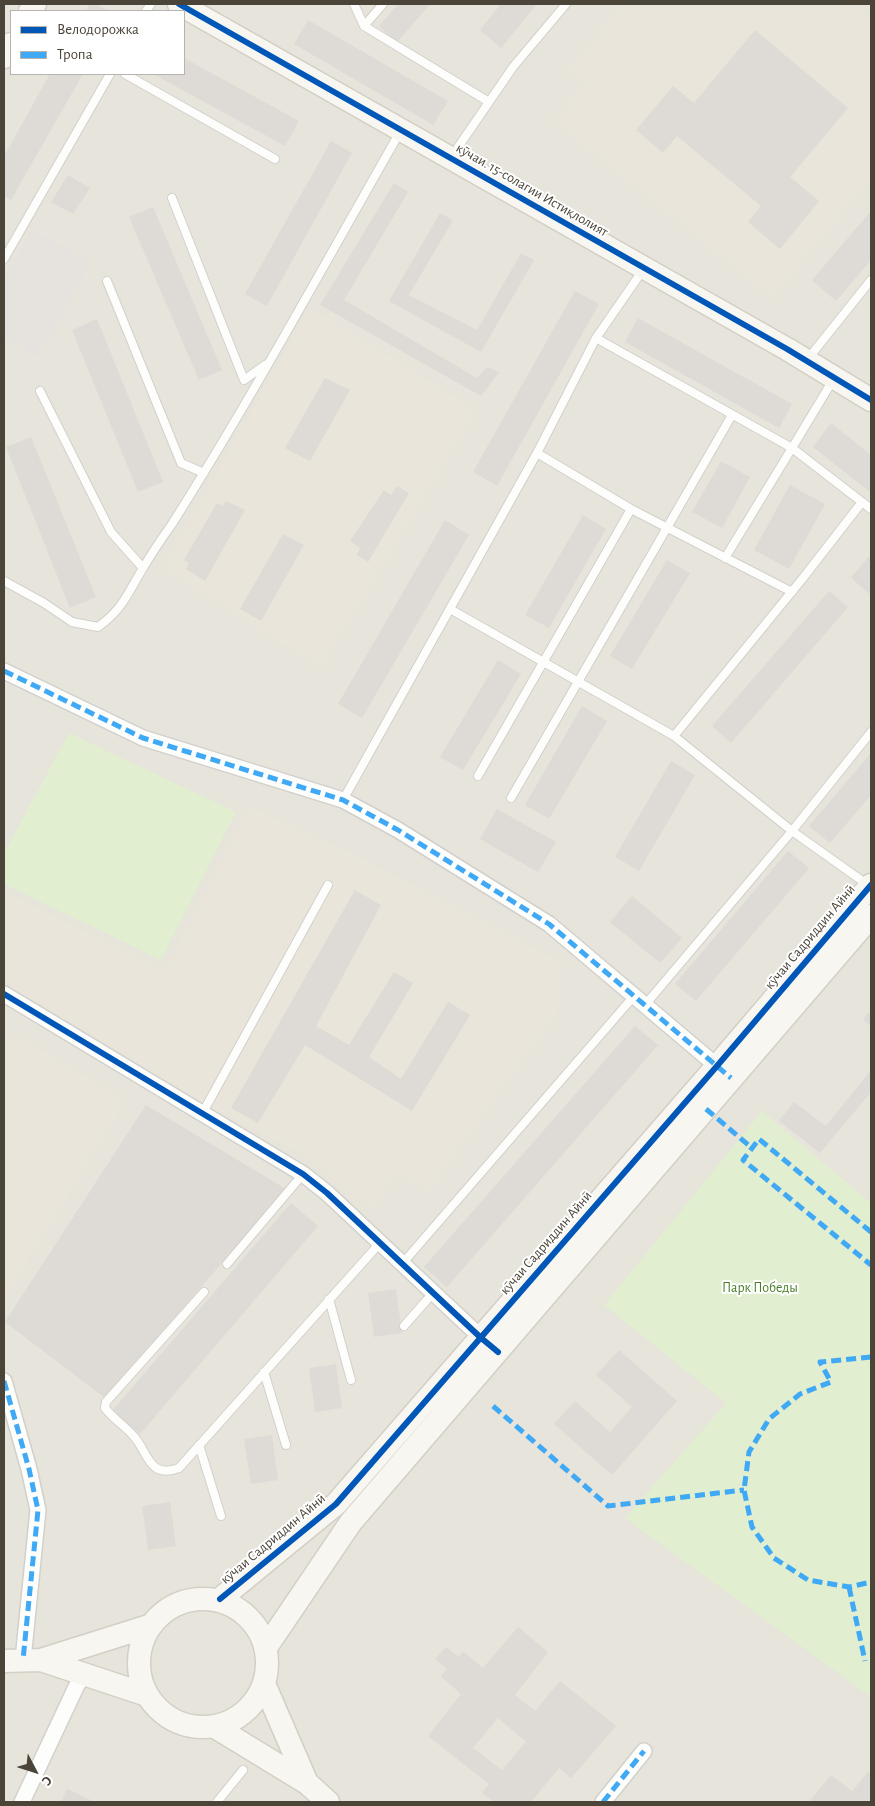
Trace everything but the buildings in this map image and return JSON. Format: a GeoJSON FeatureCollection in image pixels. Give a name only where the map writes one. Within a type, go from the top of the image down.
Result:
{"type":"FeatureCollection","features":[{"type":"Feature","properties":{"kind":"street","name":"кӯчаи. 15-солагии Истиқлолият"},"geometry":{"type":"LineString","coordinates":[[179,4],[644,268],[871,400]]}},
{"type":"Feature","properties":{"kind":"street"},"geometry":{"type":"LineString","coordinates":[[4,57],[10,46]]}},
{"type":"Feature","properties":{"kind":"street"},"geometry":{"type":"LineString","coordinates":[[4,671],[143,738],[343,800],[398,830],[549,924],[724,1072]]}},
{"type":"Feature","properties":{"kind":"street","name":"кӯчаи Садриддин Айнӣ"},"geometry":{"type":"LineString","coordinates":[[267,1646],[351,1522],[498,1352],[724,1072],[870,886]]}},
{"type":"Feature","properties":{"kind":"street","name":"кӯчаи Садриддин Айнӣ"},"geometry":{"type":"LineString","coordinates":[[220,1599],[336,1504],[480,1337],[724,1072],[871,916]]}},
{"type":"Feature","properties":{"kind":"street"},"geometry":{"type":"LineString","coordinates":[[4,994],[303,1174],[327,1193],[498,1352]]}},
{"type":"Feature","properties":{"kind":"street"},"geometry":{"type":"LineString","coordinates":[[4,1381],[29,1469],[38,1510],[22,1660]]}},
{"type":"Feature","properties":{"kind":"street"},"geometry":{"type":"LineString","coordinates":[[22,1660],[149,1626],[176,1603],[220,1599],[250,1616],[267,1646],[265,1686],[307,1783]]}},
{"type":"Feature","properties":{"kind":"street"},"geometry":{"type":"LineString","coordinates":[[144,1694],[138,1653],[149,1626]]}},
{"type":"Feature","properties":{"kind":"street"},"geometry":{"type":"LineString","coordinates":[[22,1660],[84,1675],[144,1694],[174,1723],[217,1728],[307,1783],[328,1802]]}},
{"type":"Feature","properties":{"kind":"street"},"geometry":{"type":"LineString","coordinates":[[22,1802],[77,1685],[84,1675]]}},
{"type":"Feature","properties":{"kind":"street"},"geometry":{"type":"LineString","coordinates":[[217,1728],[246,1713],[265,1686]]}},
{"type":"Feature","properties":{"kind":"street"},"geometry":{"type":"LineString","coordinates":[[603,1802],[644,1750]]}},
{"type":"Feature","properties":{"kind":"lane"},"geometry":{"type":"LineString","coordinates":[[354,4],[364,26],[489,102]]}},
{"type":"Feature","properties":{"kind":"lane"},"geometry":{"type":"LineString","coordinates":[[364,26],[383,4]]}},
{"type":"Feature","properties":{"kind":"lane"},"geometry":{"type":"LineString","coordinates":[[451,158],[513,67],[566,4]]}},
{"type":"Feature","properties":{"kind":"lane"},"geometry":{"type":"LineString","coordinates":[[4,259],[6,248],[109,75]]}},
{"type":"Feature","properties":{"kind":"lane"},"geometry":{"type":"LineString","coordinates":[[127,75],[276,158]]}},
{"type":"Feature","properties":{"kind":"lane"},"geometry":{"type":"LineString","coordinates":[[4,581],[44,603],[72,622],[98,627],[123,605],[143,568],[204,473],[269,362],[401,130]]}},
{"type":"Feature","properties":{"kind":"lane"},"geometry":{"type":"LineString","coordinates":[[172,198],[244,380],[269,362]]}},
{"type":"Feature","properties":{"kind":"lane"},"geometry":{"type":"LineString","coordinates":[[343,800],[537,453],[596,338],[644,268]]}},
{"type":"Feature","properties":{"kind":"lane"},"geometry":{"type":"LineString","coordinates":[[806,361],[871,280]]}},
{"type":"Feature","properties":{"kind":"lane"},"geometry":{"type":"LineString","coordinates":[[107,282],[181,464],[204,473]]}},
{"type":"Feature","properties":{"kind":"lane"},"geometry":{"type":"LineString","coordinates":[[596,338],[792,448],[871,509]]}},
{"type":"Feature","properties":{"kind":"lane"},"geometry":{"type":"LineString","coordinates":[[725,558],[834,378]]}},
{"type":"Feature","properties":{"kind":"lane"},"geometry":{"type":"LineString","coordinates":[[40,391],[111,532],[143,568]]}},
{"type":"Feature","properties":{"kind":"lane"},"geometry":{"type":"LineString","coordinates":[[511,798],[732,415]]}},
{"type":"Feature","properties":{"kind":"lane"},"geometry":{"type":"LineString","coordinates":[[537,453],[631,509],[792,592]]}},
{"type":"Feature","properties":{"kind":"lane"},"geometry":{"type":"LineString","coordinates":[[674,736],[792,592],[862,502]]}},
{"type":"Feature","properties":{"kind":"lane"},"geometry":{"type":"LineString","coordinates":[[478,776],[631,509]]}},
{"type":"Feature","properties":{"kind":"lane"},"geometry":{"type":"LineString","coordinates":[[450,609],[674,736],[792,831],[870,886]]}},
{"type":"Feature","properties":{"kind":"lane"},"geometry":{"type":"LineString","coordinates":[[402,1264],[792,831],[871,732]]}},
{"type":"Feature","properties":{"kind":"lane"},"geometry":{"type":"LineString","coordinates":[[202,1114],[328,886]]}},
{"type":"Feature","properties":{"kind":"lane"},"geometry":{"type":"LineString","coordinates":[[227,1264],[303,1174]]}},
{"type":"Feature","properties":{"kind":"lane"},"geometry":{"type":"LineString","coordinates":[[204,1292],[106,1402],[105,1408],[110,1415],[136,1438],[144,1455],[153,1466],[160,1469],[172,1470],[179,1468],[380,1243]]}},
{"type":"Feature","properties":{"kind":"lane"},"geometry":{"type":"LineString","coordinates":[[404,1326],[433,1293]]}},
{"type":"Feature","properties":{"kind":"lane"},"geometry":{"type":"LineString","coordinates":[[330,1299],[351,1380]]}},
{"type":"Feature","properties":{"kind":"lane"},"geometry":{"type":"LineString","coordinates":[[264,1372],[286,1445]]}},
{"type":"Feature","properties":{"kind":"lane"},"geometry":{"type":"LineString","coordinates":[[199,1445],[221,1516]]}},
{"type":"Feature","properties":{"kind":"lane"},"geometry":{"type":"LineString","coordinates":[[217,1802],[243,1770]]}},
{"type":"Feature","properties":{"kind":"shaded area"},"geometry":{"type":"Polygon","coordinates":[[[4,4],[871,4],[871,1802],[4,1802],[4,4]]]}},
{"type":"Feature","properties":{"kind":"shaded area"},"geometry":{"type":"Polygon","coordinates":[[[622,4],[853,4],[871,19],[871,178],[773,299],[554,121],[584,83],[568,70],[622,4]]]}},
{"type":"Feature","properties":{"kind":"shaded area"},"geometry":{"type":"Polygon","coordinates":[[[32,230],[91,262],[38,357],[4,338],[4,280],[32,230]]]}},
{"type":"Feature","properties":{"kind":"shaded area"},"geometry":{"type":"Polygon","coordinates":[[[310,307],[477,411],[321,668],[163,568],[310,307]]]}},
{"type":"Feature","properties":{"kind":"shaded area"},"geometry":{"type":"Polygon","coordinates":[[[249,807],[353,854],[561,962],[558,1012],[428,1192],[398,1174],[371,1210],[301,1153],[210,1107],[4,982],[4,892],[165,970],[249,807]]]}},
{"type":"Feature","properties":{"kind":"shaded area"},"geometry":{"type":"Polygon","coordinates":[[[14,1033],[126,1101],[4,1300],[4,1048],[14,1033]]]}},
{"type":"Feature","properties":{"kind":"green space"},"geometry":{"type":"Polygon","coordinates":[[[69,733],[236,812],[161,960],[4,884],[4,853],[69,733]]]}},
{"type":"Feature","properties":{"kind":"green space","name":"Парк Победы"},"geometry":{"type":"Polygon","coordinates":[[[762,1111],[871,1203],[871,1697],[625,1518],[726,1403],[604,1305],[762,1111]]]}},
{"type":"Feature","properties":{"kind":"marked path"},"geometry":{"type":"LineString","coordinates":[[4,671],[143,738],[343,800],[398,830],[549,924],[731,1078]]}},
{"type":"Feature","properties":{"kind":"marked path"},"geometry":{"type":"LineString","coordinates":[[706,1109],[752,1148]]}},
{"type":"Feature","properties":{"kind":"marked path"},"geometry":{"type":"LineString","coordinates":[[871,1232],[759,1139],[743,1160],[871,1265]]}},
{"type":"Feature","properties":{"kind":"marked path"},"geometry":{"type":"LineString","coordinates":[[871,1357],[820,1362],[831,1382],[800,1394],[769,1419],[749,1452],[744,1490],[752,1527],[774,1558],[808,1580],[849,1587],[871,1582]]}},
{"type":"Feature","properties":{"kind":"marked path"},"geometry":{"type":"LineString","coordinates":[[4,1381],[29,1469],[38,1510],[23,1660]]}},
{"type":"Feature","properties":{"kind":"marked path"},"geometry":{"type":"LineString","coordinates":[[493,1406],[608,1506],[744,1490]]}},
{"type":"Feature","properties":{"kind":"marked path"},"geometry":{"type":"LineString","coordinates":[[849,1587],[865,1661]]}},
{"type":"Feature","properties":{"kind":"marked path"},"geometry":{"type":"LineString","coordinates":[[603,1802],[644,1751]]}},
{"type":"Feature","properties":{"kind":"cycle path"},"geometry":{"type":"LineString","coordinates":[[179,4],[787,349],[871,400]]}},
{"type":"Feature","properties":{"kind":"cycle path"},"geometry":{"type":"LineString","coordinates":[[220,1599],[336,1504],[717,1066],[871,885]]}},
{"type":"Feature","properties":{"kind":"cycle path"},"geometry":{"type":"LineString","coordinates":[[4,994],[303,1174],[327,1193],[498,1352]]}}]}
